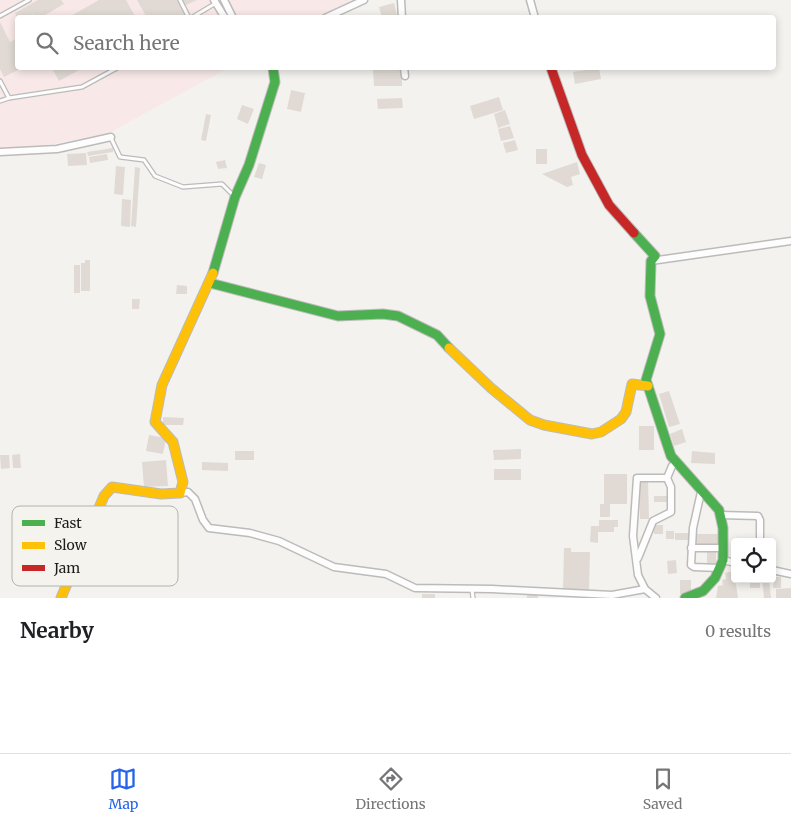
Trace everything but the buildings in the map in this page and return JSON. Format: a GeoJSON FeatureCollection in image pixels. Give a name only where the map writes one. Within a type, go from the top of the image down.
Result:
{"type":"FeatureCollection","features":[{"type":"Feature","properties":{"kind":"street"},"geometry":{"type":"LineString","coordinates":[[224,0],[232,15]]}},
{"type":"Feature","properties":{"kind":"street"},"geometry":{"type":"LineString","coordinates":[[332,15],[364,0]]}},
{"type":"Feature","properties":{"kind":"street"},"geometry":{"type":"LineString","coordinates":[[400,0],[402,15]]}},
{"type":"Feature","properties":{"kind":"street"},"geometry":{"type":"LineString","coordinates":[[530,0],[534,15]]}},
{"type":"Feature","properties":{"kind":"street"},"geometry":{"type":"LineString","coordinates":[[215,1],[222,15]]}},
{"type":"Feature","properties":{"kind":"street"},"geometry":{"type":"LineString","coordinates":[[180,493],[183,482],[173,442],[155,422],[162,385],[210,283],[234,196],[249,165],[275,82],[273,70]]}},
{"type":"Feature","properties":{"kind":"street"},"geometry":{"type":"LineString","coordinates":[[404,70],[405,76]]}},
{"type":"Feature","properties":{"kind":"street"},"geometry":{"type":"LineString","coordinates":[[552,70],[582,155],[609,205],[655,256],[651,261],[650,296],[660,334],[646,380],[671,456],[719,510],[723,528],[721,564],[715,578],[703,591],[685,598]]}},
{"type":"Feature","properties":{"kind":"street"},"geometry":{"type":"LineString","coordinates":[[0,152],[57,149],[111,137]]}},
{"type":"Feature","properties":{"kind":"street"},"geometry":{"type":"LineString","coordinates":[[651,261],[791,241]]}},
{"type":"Feature","properties":{"kind":"street"},"geometry":{"type":"LineString","coordinates":[[210,283],[338,316],[383,314],[398,316],[437,335],[463,363],[491,388],[530,420],[544,425],[592,434],[602,432],[621,419],[626,412],[630,386],[632,384],[648,386]]}},
{"type":"Feature","properties":{"kind":"street"},"geometry":{"type":"LineString","coordinates":[[638,559],[654,521],[671,512],[670,487],[667,478],[672,466],[676,462]]}},
{"type":"Feature","properties":{"kind":"street"},"geometry":{"type":"LineString","coordinates":[[656,598],[639,581],[638,559],[633,536],[637,478],[667,478]]}},
{"type":"Feature","properties":{"kind":"street"},"geometry":{"type":"LineString","coordinates":[[100,506],[104,496],[112,487],[161,494],[188,492],[195,499],[202,520],[209,528],[250,534],[279,541],[334,567],[386,574],[415,588],[612,595],[645,589]]}},
{"type":"Feature","properties":{"kind":"street"},"geometry":{"type":"LineString","coordinates":[[701,492],[691,548],[691,565],[694,567],[731,563]]}},
{"type":"Feature","properties":{"kind":"street"},"geometry":{"type":"LineString","coordinates":[[720,515],[760,517],[760,538]]}},
{"type":"Feature","properties":{"kind":"street"},"geometry":{"type":"LineString","coordinates":[[691,548],[723,548]]}},
{"type":"Feature","properties":{"kind":"street"},"geometry":{"type":"LineString","coordinates":[[776,571],[791,574]]}},
{"type":"Feature","properties":{"kind":"street"},"geometry":{"type":"LineString","coordinates":[[61,598],[66,586]]}},
{"type":"Feature","properties":{"kind":"lane"},"geometry":{"type":"LineString","coordinates":[[0,16],[29,0]]}},
{"type":"Feature","properties":{"kind":"lane"},"geometry":{"type":"LineString","coordinates":[[180,0],[188,15]]}},
{"type":"Feature","properties":{"kind":"lane"},"geometry":{"type":"LineString","coordinates":[[194,15],[215,1]]}},
{"type":"Feature","properties":{"kind":"lane"},"geometry":{"type":"LineString","coordinates":[[0,100],[82,87],[113,70]]}},
{"type":"Feature","properties":{"kind":"lane"},"geometry":{"type":"LineString","coordinates":[[0,81],[9,98]]}},
{"type":"Feature","properties":{"kind":"lane"},"geometry":{"type":"LineString","coordinates":[[111,137],[120,157],[144,160],[152,173],[165,181],[194,187],[222,184],[234,196]]}},
{"type":"Feature","properties":{"kind":"lane"},"geometry":{"type":"LineString","coordinates":[[472,589],[473,598]]}},
{"type":"Feature","properties":{"kind":"shaded area"},"geometry":{"type":"Polygon","coordinates":[[[0,0],[351,0],[323,15],[15,15],[15,70],[224,70],[109,133],[0,154],[0,0]]]}},
{"type":"Feature","properties":{"kind":"traffic: fast"},"geometry":{"type":"LineString","coordinates":[[213,273],[235,197],[249,165],[275,82],[273,70]]}},
{"type":"Feature","properties":{"kind":"traffic: fast"},"geometry":{"type":"LineString","coordinates":[[634,233],[655,256],[651,261],[650,296],[660,334],[646,380],[671,456],[719,510],[723,528],[723,560],[715,578],[703,591],[685,598]]}},
{"type":"Feature","properties":{"kind":"traffic: fast"},"geometry":{"type":"LineString","coordinates":[[210,283],[338,316],[383,314],[398,316],[437,335],[449,348]]}},
{"type":"Feature","properties":{"kind":"traffic: slow"},"geometry":{"type":"LineString","coordinates":[[100,506],[104,496],[112,487],[161,494],[180,493],[183,482],[173,442],[155,422],[162,385],[213,273]]}},
{"type":"Feature","properties":{"kind":"traffic: slow"},"geometry":{"type":"LineString","coordinates":[[449,348],[491,388],[530,420],[544,425],[592,434],[601,432],[621,419],[626,412],[632,384],[648,386]]}},
{"type":"Feature","properties":{"kind":"traffic: slow"},"geometry":{"type":"LineString","coordinates":[[61,598],[66,586]]}},
{"type":"Feature","properties":{"kind":"traffic: jam"},"geometry":{"type":"LineString","coordinates":[[552,70],[582,155],[609,205],[634,233]]}}]}
